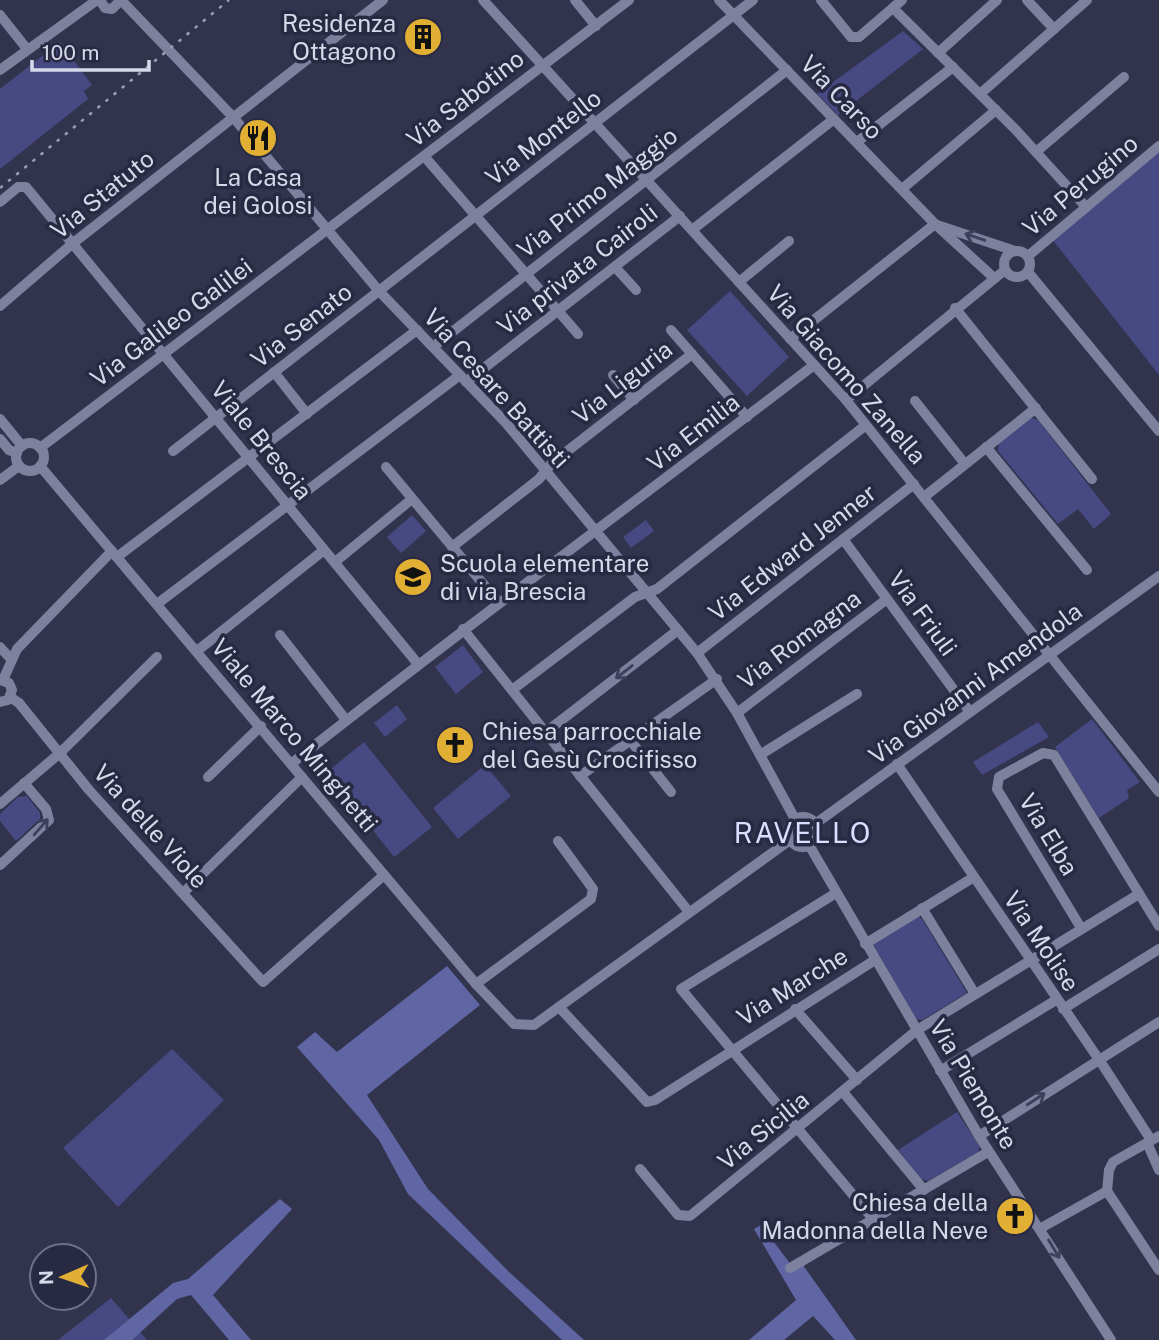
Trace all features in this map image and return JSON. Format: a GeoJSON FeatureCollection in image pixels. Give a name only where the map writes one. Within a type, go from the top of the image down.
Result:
{"type":"FeatureCollection","features":[{"type":"Feature","properties":{"kind":"street","name":"Via Statuto"},"geometry":{"type":"LineString","coordinates":[[2,301],[383,0]]}},
{"type":"Feature","properties":{"kind":"street"},"geometry":{"type":"LineString","coordinates":[[575,0],[596,26]]}},
{"type":"Feature","properties":{"kind":"street","name":"Via Sabotino"},"geometry":{"type":"LineString","coordinates":[[327,230],[629,0]]}},
{"type":"Feature","properties":{"kind":"street","name":"Via Carso"},"geometry":{"type":"LineString","coordinates":[[719,0],[934,224],[993,277]]}},
{"type":"Feature","properties":{"kind":"street","name":"Via Montello"},"geometry":{"type":"LineString","coordinates":[[379,291],[753,0]]}},
{"type":"Feature","properties":{"kind":"street"},"geometry":{"type":"LineString","coordinates":[[821,0],[851,37],[859,37],[902,0]]}},
{"type":"Feature","properties":{"kind":"street"},"geometry":{"type":"LineString","coordinates":[[938,53],[997,0]]}},
{"type":"Feature","properties":{"kind":"street"},"geometry":{"type":"LineString","coordinates":[[1027,0],[1054,29]]}},
{"type":"Feature","properties":{"kind":"street"},"geometry":{"type":"LineString","coordinates":[[979,94],[1087,0]]}},
{"type":"Feature","properties":{"kind":"street","name":"Via Giacomo Zanella"},"geometry":{"type":"LineString","coordinates":[[485,1],[846,400],[1159,792]]}},
{"type":"Feature","properties":{"kind":"street","name":"Via Cesare Battisti"},"geometry":{"type":"LineString","coordinates":[[110,3],[132,12],[233,117],[379,291],[546,470],[717,679],[795,819]]}},
{"type":"Feature","properties":{"kind":"street"},"geometry":{"type":"LineString","coordinates":[[0,69],[83,11],[110,3]]}},
{"type":"Feature","properties":{"kind":"street"},"geometry":{"type":"LineString","coordinates":[[893,8],[996,110],[1086,207]]}},
{"type":"Feature","properties":{"kind":"street"},"geometry":{"type":"LineString","coordinates":[[0,15],[27,49]]}},
{"type":"Feature","properties":{"kind":"street"},"geometry":{"type":"LineString","coordinates":[[857,142],[953,67]]}},
{"type":"Feature","properties":{"kind":"street","name":"Via Primo Maggio"},"geometry":{"type":"LineString","coordinates":[[433,347],[787,69]]}},
{"type":"Feature","properties":{"kind":"street"},"geometry":{"type":"LineString","coordinates":[[1036,152],[1124,77]]}},
{"type":"Feature","properties":{"kind":"street"},"geometry":{"type":"LineString","coordinates":[[902,189],[996,110]]}},
{"type":"Feature","properties":{"kind":"street"},"geometry":{"type":"LineString","coordinates":[[692,230],[834,119]]}},
{"type":"Feature","properties":{"kind":"street","name":"Via Perugino"},"geometry":{"type":"LineString","coordinates":[[1028,256],[1159,146]]}},
{"type":"Feature","properties":{"kind":"street"},"geometry":{"type":"LineString","coordinates":[[424,156],[578,334]]}},
{"type":"Feature","properties":{"kind":"street","name":"Viale Brescia"},"geometry":{"type":"LineString","coordinates":[[0,202],[18,187],[26,187],[418,664]]}},
{"type":"Feature","properties":{"kind":"street","name":"Via privata Cairoli"},"geometry":{"type":"LineString","coordinates":[[157,604],[288,505],[558,311],[680,216]]}},
{"type":"Feature","properties":{"kind":"street"},"geometry":{"type":"LineString","coordinates":[[790,339],[934,224]]}},
{"type":"Feature","properties":{"kind":"street","name":"Via Carso"},"geometry":{"type":"LineString","coordinates":[[934,224],[1015,251]]}},
{"type":"Feature","properties":{"kind":"street","name":"Via Galileo Galilei"},"geometry":{"type":"LineString","coordinates":[[40,448],[327,230]]}},
{"type":"Feature","properties":{"kind":"street"},"geometry":{"type":"LineString","coordinates":[[739,282],[789,241]]}},
{"type":"Feature","properties":{"kind":"street"},"geometry":{"type":"LineString","coordinates":[[1015,251],[1028,256],[1031,264],[1028,272],[1016,277],[1005,270],[1006,258],[1015,251]]}},
{"type":"Feature","properties":{"kind":"street"},"geometry":{"type":"LineString","coordinates":[[615,267],[636,290]]}},
{"type":"Feature","properties":{"kind":"street"},"geometry":{"type":"LineString","coordinates":[[846,400],[993,277],[1005,270]]}},
{"type":"Feature","properties":{"kind":"street"},"geometry":{"type":"LineString","coordinates":[[1028,272],[1159,431]]}},
{"type":"Feature","properties":{"kind":"street","name":"Via Senato"},"geometry":{"type":"LineString","coordinates":[[173,451],[379,291]]}},
{"type":"Feature","properties":{"kind":"street"},"geometry":{"type":"LineString","coordinates":[[956,308],[1092,479]]}},
{"type":"Feature","properties":{"kind":"street"},"geometry":{"type":"LineString","coordinates":[[5,700],[11,687],[1,680],[10,658],[115,554],[249,458],[417,330]]}},
{"type":"Feature","properties":{"kind":"street"},"geometry":{"type":"LineString","coordinates":[[671,330],[747,417]]}},
{"type":"Feature","properties":{"kind":"street","name":"Via Liguria"},"geometry":{"type":"LineString","coordinates":[[452,547],[692,354]]}},
{"type":"Feature","properties":{"kind":"street","name":"Via Emilia"},"geometry":{"type":"LineString","coordinates":[[291,764],[463,629],[597,532],[814,365]]}},
{"type":"Feature","properties":{"kind":"street"},"geometry":{"type":"LineString","coordinates":[[274,372],[307,414]]}},
{"type":"Feature","properties":{"kind":"street"},"geometry":{"type":"LineString","coordinates":[[613,375],[634,400]]}},
{"type":"Feature","properties":{"kind":"street"},"geometry":{"type":"LineString","coordinates":[[915,401],[965,464]]}},
{"type":"Feature","properties":{"kind":"street"},"geometry":{"type":"LineString","coordinates":[[924,497],[1035,408]]}},
{"type":"Feature","properties":{"kind":"street"},"geometry":{"type":"LineString","coordinates":[[0,419],[19,449],[19,466]]}},
{"type":"Feature","properties":{"kind":"street"},"geometry":{"type":"LineString","coordinates":[[512,690],[635,597],[657,589],[866,425]]}},
{"type":"Feature","properties":{"kind":"street"},"geometry":{"type":"LineString","coordinates":[[0,439],[9,450],[33,443],[40,448],[43,459],[40,466],[32,471],[19,466]]}},
{"type":"Feature","properties":{"kind":"street"},"geometry":{"type":"LineString","coordinates":[[986,447],[1087,570]]}},
{"type":"Feature","properties":{"kind":"street"},"geometry":{"type":"LineString","coordinates":[[0,480],[19,466]]}},
{"type":"Feature","properties":{"kind":"street","name":"Viale Marco Minghetti"},"geometry":{"type":"LineString","coordinates":[[40,466],[508,1021],[521,1026],[534,1025],[559,1007]]}},
{"type":"Feature","properties":{"kind":"street"},"geometry":{"type":"LineString","coordinates":[[386,467],[499,603]]}},
{"type":"Feature","properties":{"kind":"street","name":"Via Edward Jenner"},"geometry":{"type":"LineString","coordinates":[[696,653],[914,484]]}},
{"type":"Feature","properties":{"kind":"street"},"geometry":{"type":"LineString","coordinates":[[335,562],[412,499]]}},
{"type":"Feature","properties":{"kind":"street","name":"Via Friuli"},"geometry":{"type":"LineString","coordinates":[[843,539],[970,712]]}},
{"type":"Feature","properties":{"kind":"street"},"geometry":{"type":"LineString","coordinates":[[197,651],[324,550]]}},
{"type":"Feature","properties":{"kind":"street","name":"Via Giovanni Amendola"},"geometry":{"type":"LineString","coordinates":[[815,824],[1159,576]]}},
{"type":"Feature","properties":{"kind":"street","name":"Via Romagna"},"geometry":{"type":"LineString","coordinates":[[737,713],[887,599]]}},
{"type":"Feature","properties":{"kind":"street"},"geometry":{"type":"LineString","coordinates":[[463,629],[689,912]]}},
{"type":"Feature","properties":{"kind":"street"},"geometry":{"type":"LineString","coordinates":[[546,732],[678,630]]}},
{"type":"Feature","properties":{"kind":"street"},"geometry":{"type":"LineString","coordinates":[[280,635],[346,720]]}},
{"type":"Feature","properties":{"kind":"street"},"geometry":{"type":"LineString","coordinates":[[0,648],[10,658]]}},
{"type":"Feature","properties":{"kind":"street"},"geometry":{"type":"LineString","coordinates":[[0,804],[60,753],[157,657]]}},
{"type":"Feature","properties":{"kind":"street"},"geometry":{"type":"LineString","coordinates":[[580,775],[717,679]]}},
{"type":"Feature","properties":{"kind":"street"},"geometry":{"type":"LineString","coordinates":[[760,755],[857,694]]}},
{"type":"Feature","properties":{"kind":"street","name":"Via delle Viole"},"geometry":{"type":"LineString","coordinates":[[5,700],[19,703],[263,982],[384,875]]}},
{"type":"Feature","properties":{"kind":"street"},"geometry":{"type":"LineString","coordinates":[[208,777],[261,726]]}},
{"type":"Feature","properties":{"kind":"street"},"geometry":{"type":"LineString","coordinates":[[629,740],[671,792]]}},
{"type":"Feature","properties":{"kind":"street","name":"Via Elba"},"geometry":{"type":"LineString","coordinates":[[1081,928],[997,789],[999,777],[1043,753],[1054,755],[1139,894]]}},
{"type":"Feature","properties":{"kind":"street","name":"Via Molise"},"geometry":{"type":"LineString","coordinates":[[897,764],[1152,1140],[1159,1170]]}},
{"type":"Feature","properties":{"kind":"street"},"geometry":{"type":"LineString","coordinates":[[183,893],[302,777]]}},
{"type":"Feature","properties":{"kind":"street"},"geometry":{"type":"LineString","coordinates":[[0,864],[48,820],[46,809],[24,783]]}},
{"type":"Feature","properties":{"kind":"street"},"geometry":{"type":"LineString","coordinates":[[806,817],[815,824],[817,836],[809,845],[798,846],[790,840],[788,828],[795,819],[806,817]]}},
{"type":"Feature","properties":{"kind":"street"},"geometry":{"type":"LineString","coordinates":[[559,1007],[790,840]]}},
{"type":"Feature","properties":{"kind":"street"},"geometry":{"type":"LineString","coordinates":[[476,984],[591,900],[593,889],[558,841]]}},
{"type":"Feature","properties":{"kind":"street","name":"Via Piemonte"},"geometry":{"type":"LineString","coordinates":[[809,845],[988,1152],[1041,1228],[1111,1340]]}},
{"type":"Feature","properties":{"kind":"street"},"geometry":{"type":"LineString","coordinates":[[865,944],[974,877]]}},
{"type":"Feature","properties":{"kind":"street"},"geometry":{"type":"LineString","coordinates":[[836,893],[681,989],[874,1220]]}},
{"type":"Feature","properties":{"kind":"street"},"geometry":{"type":"LineString","coordinates":[[1139,894],[1159,926]]}},
{"type":"Feature","properties":{"kind":"street","name":"Via Sicilia"},"geometry":{"type":"LineString","coordinates":[[640,1169],[678,1215],[690,1216],[916,1030],[1139,894]]}},
{"type":"Feature","properties":{"kind":"street"},"geometry":{"type":"LineString","coordinates":[[922,908],[975,994]]}},
{"type":"Feature","properties":{"kind":"street"},"geometry":{"type":"LineString","coordinates":[[940,1071],[1159,949]]}},
{"type":"Feature","properties":{"kind":"street","name":"Via Marche"},"geometry":{"type":"LineString","coordinates":[[559,1007],[647,1102],[655,1100],[731,1049],[875,960]]}},
{"type":"Feature","properties":{"kind":"street"},"geometry":{"type":"LineString","coordinates":[[795,1009],[857,1080]]}},
{"type":"Feature","properties":{"kind":"street"},"geometry":{"type":"LineString","coordinates":[[979,1136],[1159,1022]]}},
{"type":"Feature","properties":{"kind":"street"},"geometry":{"type":"LineString","coordinates":[[843,1092],[924,1190]]}},
{"type":"Feature","properties":{"kind":"street"},"geometry":{"type":"LineString","coordinates":[[1152,1140],[1113,1163],[1109,1170],[1107,1191],[1159,1270]]}},
{"type":"Feature","properties":{"kind":"street"},"geometry":{"type":"LineString","coordinates":[[790,1268],[988,1152]]}},
{"type":"Feature","properties":{"kind":"street"},"geometry":{"type":"LineString","coordinates":[[1041,1228],[1107,1191]]}},
{"type":"Feature","properties":{"kind":"shaded area"},"geometry":{"type":"Polygon","coordinates":[[[903,31],[923,49],[838,115],[817,94],[903,31]]]}},
{"type":"Feature","properties":{"kind":"shaded area"},"geometry":{"type":"Polygon","coordinates":[[[60,42],[92,85],[84,91],[88,99],[0,169],[0,89],[60,42]]]}},
{"type":"Feature","properties":{"kind":"shaded area"},"geometry":{"type":"Polygon","coordinates":[[[1159,152],[1159,375],[1052,239],[1159,152]]]}},
{"type":"Feature","properties":{"kind":"shaded area"},"geometry":{"type":"Polygon","coordinates":[[[730,291],[789,357],[747,396],[687,330],[730,291]]]}},
{"type":"Feature","properties":{"kind":"shaded area"},"geometry":{"type":"Polygon","coordinates":[[[1031,418],[1038,420],[1111,514],[1094,529],[1078,509],[1058,524],[998,451],[999,443],[1031,418]]]}},
{"type":"Feature","properties":{"kind":"shaded area"},"geometry":{"type":"Polygon","coordinates":[[[412,515],[426,531],[401,553],[387,537],[412,515]]]}},
{"type":"Feature","properties":{"kind":"shaded area"},"geometry":{"type":"Polygon","coordinates":[[[646,520],[654,531],[631,548],[623,537],[646,520]]]}},
{"type":"Feature","properties":{"kind":"shaded area"},"geometry":{"type":"Polygon","coordinates":[[[463,645],[483,672],[456,694],[435,667],[463,645]]]}},
{"type":"Feature","properties":{"kind":"shaded area"},"geometry":{"type":"Polygon","coordinates":[[[397,705],[407,719],[385,737],[374,723],[397,705]]]}},
{"type":"Feature","properties":{"kind":"shaded area"},"geometry":{"type":"Polygon","coordinates":[[[1092,719],[1140,782],[1127,790],[1129,798],[1099,818],[1055,747],[1092,719]]]}},
{"type":"Feature","properties":{"kind":"shaded area"},"geometry":{"type":"Polygon","coordinates":[[[1038,722],[1049,737],[982,775],[973,762],[1038,722]]]}},
{"type":"Feature","properties":{"kind":"shaded area"},"geometry":{"type":"Polygon","coordinates":[[[364,742],[432,827],[394,857],[327,772],[364,742]]]}},
{"type":"Feature","properties":{"kind":"shaded area"},"geometry":{"type":"Polygon","coordinates":[[[485,765],[511,796],[458,839],[433,808],[485,765]]]}},
{"type":"Feature","properties":{"kind":"shaded area"},"geometry":{"type":"Polygon","coordinates":[[[27,796],[40,813],[40,819],[16,841],[0,821],[0,814],[18,797],[27,796]]]}},
{"type":"Feature","properties":{"kind":"shaded area"},"geometry":{"type":"Polygon","coordinates":[[[917,915],[967,993],[922,1020],[916,1019],[873,944],[917,915]]]}},
{"type":"Feature","properties":{"kind":"shaded area"},"geometry":{"type":"Polygon","coordinates":[[[447,966],[480,1005],[367,1095],[428,1189],[508,1271],[584,1340],[562,1340],[408,1194],[379,1140],[297,1047],[315,1032],[337,1052],[447,966]]]}},
{"type":"Feature","properties":{"kind":"shaded area"},"geometry":{"type":"Polygon","coordinates":[[[172,1049],[224,1100],[118,1207],[63,1148],[172,1049]]]}},
{"type":"Feature","properties":{"kind":"shaded area"},"geometry":{"type":"Polygon","coordinates":[[[957,1112],[980,1147],[978,1152],[928,1181],[920,1178],[898,1150],[957,1112]]]}},
{"type":"Feature","properties":{"kind":"shaded area"},"geometry":{"type":"Polygon","coordinates":[[[280,1199],[292,1209],[213,1295],[251,1340],[229,1340],[191,1295],[177,1299],[132,1340],[104,1340],[173,1283],[188,1279],[280,1199]]]}},
{"type":"Feature","properties":{"kind":"shaded area"},"geometry":{"type":"Polygon","coordinates":[[[761,1225],[795,1270],[803,1265],[856,1340],[835,1340],[813,1316],[784,1340],[749,1340],[796,1300],[754,1229],[761,1225]]]}},
{"type":"Feature","properties":{"kind":"shaded area"},"geometry":{"type":"Polygon","coordinates":[[[111,1298],[147,1340],[58,1340],[93,1312],[98,1312],[98,1308],[111,1298]]]}},
{"type":"Feature","properties":{"kind":"railway"},"geometry":{"type":"LineString","coordinates":[[0,188],[229,0]]}},
{"type":"Feature","properties":{"kind":"place","name":"Residenza Ottagono"},"geometry":{"type":"Point","coordinates":[423,37]}},
{"type":"Feature","properties":{"kind":"place","name":"La Casa dei Golosi"},"geometry":{"type":"Point","coordinates":[258,138]}},
{"type":"Feature","properties":{"kind":"place","name":"Scuola elementare di via Brescia"},"geometry":{"type":"Point","coordinates":[413,577]}},
{"type":"Feature","properties":{"kind":"place","name":"Chiesa parrocchiale del Gesù Crocifisso"},"geometry":{"type":"Point","coordinates":[455,745]}},
{"type":"Feature","properties":{"kind":"place","name":"Chiesa della Madonna della Neve"},"geometry":{"type":"Point","coordinates":[1015,1216]}},
{"type":"Feature","properties":{"kind":"district","name":"RAVELLO"},"geometry":{"type":"Point","coordinates":[803,832]}}]}
